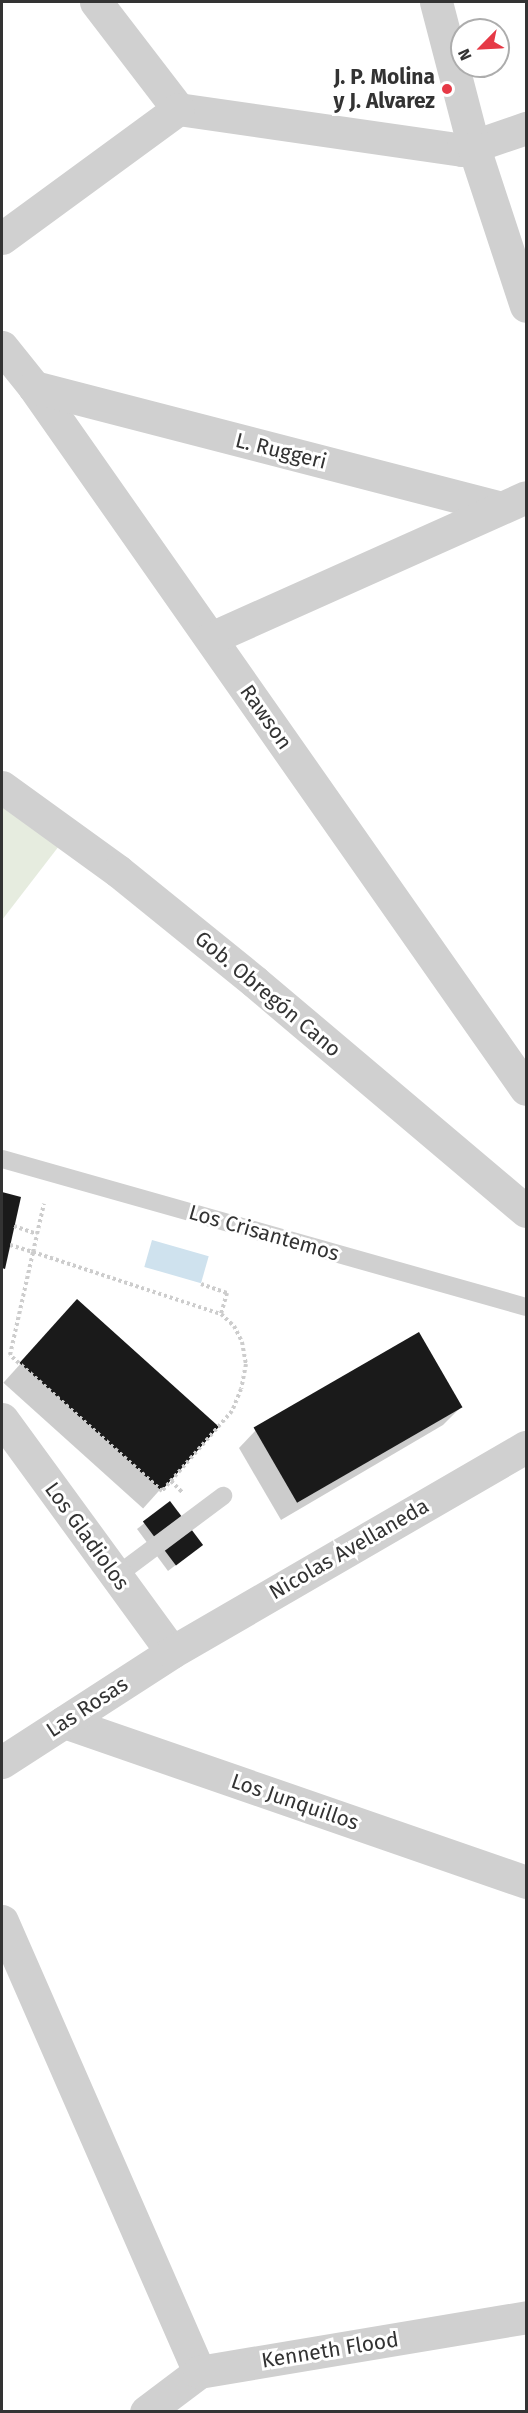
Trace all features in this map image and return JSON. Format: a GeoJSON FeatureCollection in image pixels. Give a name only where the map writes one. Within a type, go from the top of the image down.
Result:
{"type":"FeatureCollection","features":[{"type":"Feature","properties":{"kind":"street"},"geometry":{"type":"LineString","coordinates":[[96,2],[178,109],[462,150],[526,128]]}},
{"type":"Feature","properties":{"kind":"street"},"geometry":{"type":"LineString","coordinates":[[436,2],[474,147],[526,306]]}},
{"type":"Feature","properties":{"kind":"street"},"geometry":{"type":"LineString","coordinates":[[2,238],[178,109]]}},
{"type":"Feature","properties":{"kind":"street","name":"Rawson"},"geometry":{"type":"LineString","coordinates":[[2,347],[34,387],[526,1089]]}},
{"type":"Feature","properties":{"kind":"street","name":"L. Ruggeri"},"geometry":{"type":"LineString","coordinates":[[34,387],[514,502]]}},
{"type":"Feature","properties":{"kind":"street"},"geometry":{"type":"LineString","coordinates":[[211,638],[514,502]]}},
{"type":"Feature","properties":{"kind":"street","name":"Gob. Obregón Cano"},"geometry":{"type":"LineString","coordinates":[[2,787],[127,879],[255,982],[526,1211]]}},
{"type":"Feature","properties":{"kind":"street","name":"Los Gladiolos"},"geometry":{"type":"LineString","coordinates":[[2,1419],[172,1652]]}},
{"type":"Feature","properties":{"kind":"street","name":"Nicolas Avellaneda"},"geometry":{"type":"LineString","coordinates":[[172,1652],[526,1446]]}},
{"type":"Feature","properties":{"kind":"street","name":"Las Rosas"},"geometry":{"type":"LineString","coordinates":[[2,1762],[172,1652]]}},
{"type":"Feature","properties":{"kind":"street","name":"Los Junquillos"},"geometry":{"type":"LineString","coordinates":[[64,1722],[526,1882]]}},
{"type":"Feature","properties":{"kind":"street"},"geometry":{"type":"LineString","coordinates":[[2,1922],[200,2372]]}},
{"type":"Feature","properties":{"kind":"street","name":"Kenneth Flood"},"geometry":{"type":"LineString","coordinates":[[146,2412],[200,2372],[526,2317]]}},
{"type":"Feature","properties":{"kind":"lane","name":"Los Crisantemos"},"geometry":{"type":"LineString","coordinates":[[2,1159],[526,1307]]}},
{"type":"Feature","properties":{"kind":"lane"},"geometry":{"type":"LineString","coordinates":[[116,1576],[223,1496]]}},
{"type":"Feature","properties":{"kind":"path"},"geometry":{"type":"LineString","coordinates":[[10,1245],[33,1252],[221,1314],[234,1326],[242,1342],[246,1364],[241,1389],[226,1419],[162,1491],[10,1355],[33,1252],[37,1234],[44,1204]]}},
{"type":"Feature","properties":{"kind":"path"},"geometry":{"type":"LineString","coordinates":[[14,1226],[37,1234]]}},
{"type":"Feature","properties":{"kind":"path"},"geometry":{"type":"LineString","coordinates":[[201,1284],[227,1293],[221,1314]]}},
{"type":"Feature","properties":{"kind":"shaded area"},"geometry":{"type":"Polygon","coordinates":[[[2,804],[59,846],[2,920],[2,804]]]}},
{"type":"Feature","properties":{"kind":"water"},"geometry":{"type":"Polygon","coordinates":[[[152,1240],[209,1256],[201,1283],[144,1267],[152,1240]]]}},
{"type":"Feature","properties":{"kind":"building"},"geometry":{"type":"Polygon","coordinates":[[[2,1192],[21,1197],[5,1269],[2,1268],[2,1192]]]}},
{"type":"Feature","properties":{"kind":"building"},"geometry":{"type":"Polygon","coordinates":[[[77,1299],[219,1427],[161,1491],[19,1363],[77,1299]]]}},
{"type":"Feature","properties":{"kind":"building"},"geometry":{"type":"Polygon","coordinates":[[[419,1332],[462,1407],[297,1503],[254,1428],[419,1332]]]}},
{"type":"Feature","properties":{"kind":"building"},"geometry":{"type":"Polygon","coordinates":[[[170,1501],[203,1545],[176,1565],[143,1521],[170,1501]]]}},
{"type":"Feature","properties":{"kind":"place","name":"J. P. Molina y J. Alvarez"},"geometry":{"type":"Point","coordinates":[447,89]}}]}
